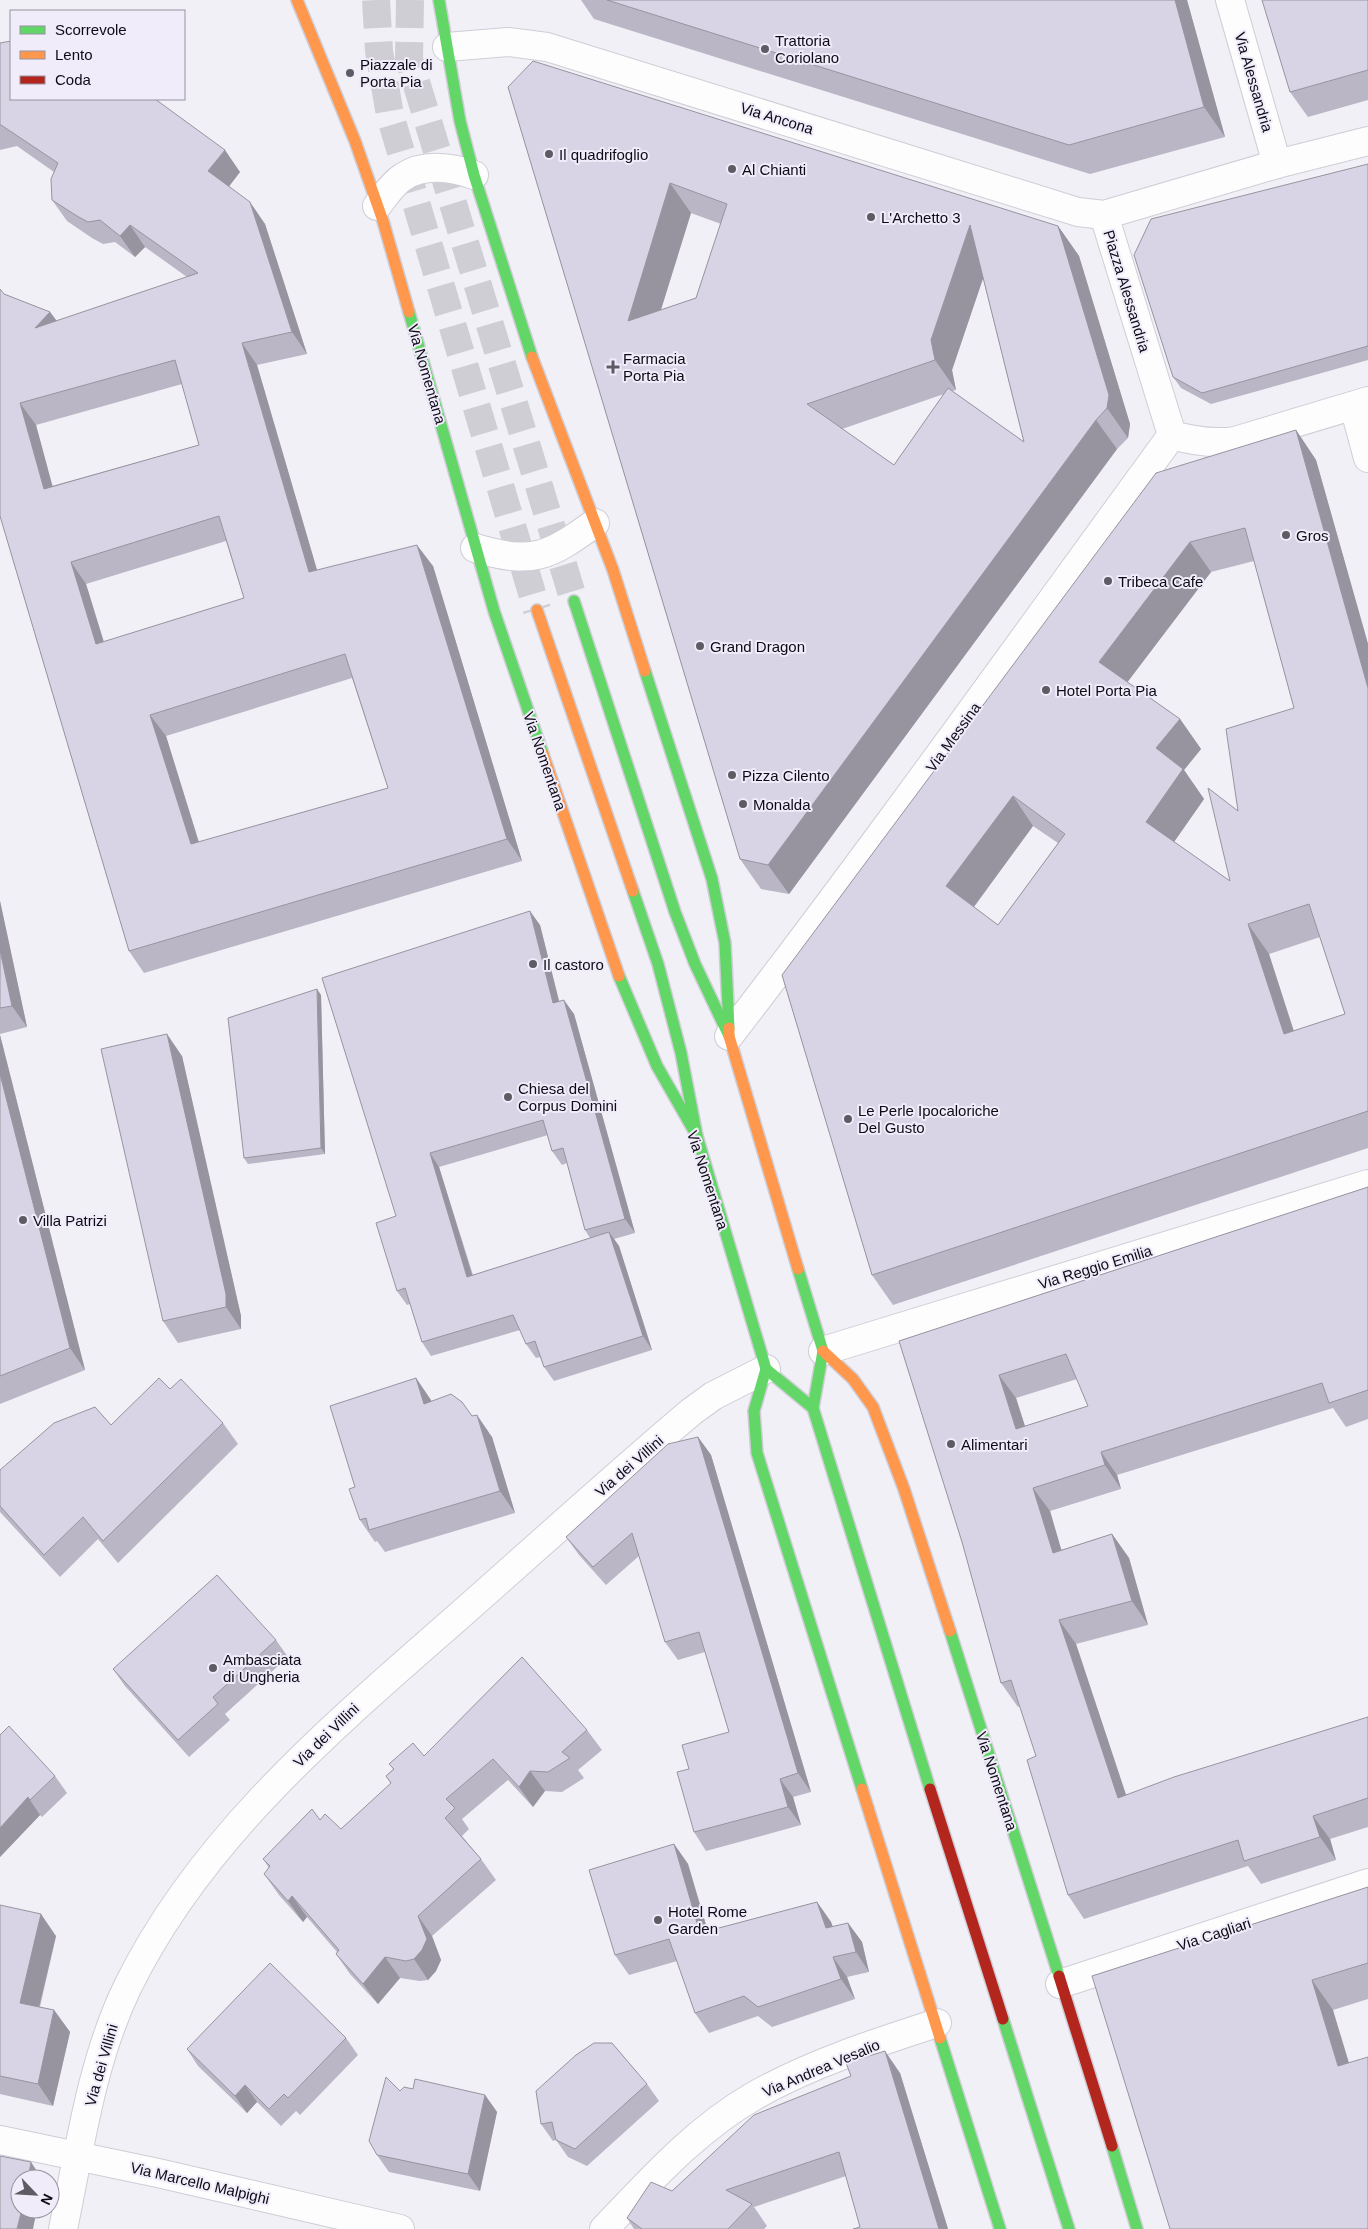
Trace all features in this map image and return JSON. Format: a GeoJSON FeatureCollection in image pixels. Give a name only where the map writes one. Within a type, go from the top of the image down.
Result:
{"type":"FeatureCollection","features":[{"type":"Feature","properties":{"kind":"main road","name":"Via Nomentana"},"geometry":{"type":"LineString","coordinates":[[297,0],[355,141],[377,206],[475,548],[510,662],[618,973],[657,1066],[697,1136],[766,1370]]}},
{"type":"Feature","properties":{"kind":"main road"},"geometry":{"type":"LineString","coordinates":[[439,0],[460,121],[474,175],[526,342],[613,570],[712,879],[725,943],[729,1036]]}},
{"type":"Feature","properties":{"kind":"main road"},"geometry":{"type":"LineString","coordinates":[[574,601],[675,912],[699,972],[729,1036],[823,1351],[813,1408],[890,1662],[1069,2229]]}},
{"type":"Feature","properties":{"kind":"main road"},"geometry":{"type":"LineString","coordinates":[[537,610],[658,964],[681,1053],[697,1136]]}},
{"type":"Feature","properties":{"kind":"main road","name":"Via Nomentana"},"geometry":{"type":"LineString","coordinates":[[823,1351],[853,1379],[873,1407],[880,1422],[907,1498],[1137,2229]]}},
{"type":"Feature","properties":{"kind":"main road"},"geometry":{"type":"LineString","coordinates":[[813,1408],[766,1370],[754,1412],[757,1453],[1000,2229]]}},
{"type":"Feature","properties":{"kind":"street","name":"Via Alessandria"},"geometry":{"type":"LineString","coordinates":[[1230,0],[1277,164]]}},
{"type":"Feature","properties":{"kind":"street","name":"Via Ancona"},"geometry":{"type":"LineString","coordinates":[[447,47],[508,42],[547,47],[1078,212],[1104,215]]}},
{"type":"Feature","properties":{"kind":"street","name":"Piazza Alessandria"},"geometry":{"type":"LineString","coordinates":[[1172,434],[1104,215],[1277,164],[1368,142]]}},
{"type":"Feature","properties":{"kind":"street"},"geometry":{"type":"LineString","coordinates":[[377,206],[402,177],[414,171],[439,168],[474,175]]}},
{"type":"Feature","properties":{"kind":"street"},"geometry":{"type":"LineString","coordinates":[[1172,434],[1202,442],[1235,441],[1361,404],[1368,458]]}},
{"type":"Feature","properties":{"kind":"street","name":"Via Messina"},"geometry":{"type":"LineString","coordinates":[[729,1036],[799,946],[1172,434]]}},
{"type":"Feature","properties":{"kind":"street"},"geometry":{"type":"LineString","coordinates":[[475,548],[512,557],[543,555],[573,539],[595,523]]}},
{"type":"Feature","properties":{"kind":"street","name":"Via Reggio Emilia"},"geometry":{"type":"LineString","coordinates":[[823,1351],[1368,1184]]}},
{"type":"Feature","properties":{"kind":"street","name":"Via dei Villini"},"geometry":{"type":"LineString","coordinates":[[64,2229],[78,2155],[102,2053],[133,1976],[152,1942],[177,1904],[247,1817],[290,1770],[347,1714],[668,1432],[713,1396],[766,1370]]}},
{"type":"Feature","properties":{"kind":"street","name":"Via Cagliari"},"geometry":{"type":"LineString","coordinates":[[1060,1984],[1368,1883]]}},
{"type":"Feature","properties":{"kind":"street","name":"Via Andrea Vesalio"},"geometry":{"type":"LineString","coordinates":[[604,2229],[681,2150],[753,2097],[812,2069],[894,2037],[937,2023]]}},
{"type":"Feature","properties":{"kind":"street","name":"Via Marcello Malpighi"},"geometry":{"type":"LineString","coordinates":[[0,2140],[78,2155],[400,2229]]}},
{"type":"Feature","properties":{"kind":"building"},"geometry":{"type":"Polygon","coordinates":[[[607,0],[1175,0],[1204,107],[1069,145],[607,0]]]}},
{"type":"Feature","properties":{"kind":"building"},"geometry":{"type":"Polygon","coordinates":[[[1262,0],[1368,0],[1368,70],[1290,92],[1262,0]]]}},
{"type":"Feature","properties":{"kind":"building"},"geometry":{"type":"Polygon","coordinates":[[[10,41],[10,100],[156,100],[225,150],[208,171],[250,202],[292,332],[242,343],[309,572],[417,545],[507,839],[129,951],[0,516],[0,289],[4,294],[50,312],[35,328],[198,273],[130,225],[120,236],[100,220],[88,222],[52,200],[51,179],[58,163],[0,125],[0,43],[10,41]],[[175,360],[20,403],[44,489],[199,445],[175,360]],[[219,516],[71,562],[96,644],[244,598],[219,516]],[[345,654],[150,715],[191,844],[388,788],[345,654]]]}},
{"type":"Feature","properties":{"kind":"building"},"geometry":{"type":"Polygon","coordinates":[[[533,61],[1058,226],[1109,395],[1107,408],[1096,420],[768,865],[740,859],[508,87],[533,61]],[[670,183],[628,321],[696,298],[727,204],[670,183]],[[970,225],[931,340],[935,360],[807,404],[894,465],[948,388],[1024,442],[970,225]]]}},
{"type":"Feature","properties":{"kind":"building"},"geometry":{"type":"Polygon","coordinates":[[[1368,164],[1368,346],[1202,393],[1173,377],[1134,255],[1151,219],[1368,164]]]}},
{"type":"Feature","properties":{"kind":"building"},"geometry":{"type":"Polygon","coordinates":[[[1296,430],[1368,688],[1368,1111],[872,1275],[782,975],[1156,473],[1296,430]],[[1245,528],[1190,542],[1099,662],[1180,719],[1156,748],[1183,769],[1146,822],[1230,881],[1208,788],[1238,811],[1226,729],[1294,708],[1245,528]],[[1013,796],[946,886],[998,925],[1065,834],[1013,796]],[[1309,904],[1248,924],[1284,1034],[1345,1014],[1309,904]]]}},
{"type":"Feature","properties":{"kind":"building"},"geometry":{"type":"Polygon","coordinates":[[[530,911],[553,1003],[564,1000],[625,1219],[585,1230],[563,1148],[552,1151],[543,1120],[430,1153],[467,1277],[609,1232],[643,1336],[544,1367],[535,1341],[526,1344],[513,1315],[422,1342],[405,1288],[397,1291],[376,1223],[396,1216],[322,978],[530,911]]]}},
{"type":"Feature","properties":{"kind":"building"},"geometry":{"type":"Polygon","coordinates":[[[0,950],[12,1006],[0,1008],[0,950]]]}},
{"type":"Feature","properties":{"kind":"building"},"geometry":{"type":"Polygon","coordinates":[[[317,989],[321,1148],[244,1158],[228,1018],[317,989]]]}},
{"type":"Feature","properties":{"kind":"building"},"geometry":{"type":"Polygon","coordinates":[[[167,1034],[226,1294],[226,1307],[163,1321],[101,1049],[167,1034]]]}},
{"type":"Feature","properties":{"kind":"building","name":"Villa Patrizi"},"geometry":{"type":"Polygon","coordinates":[[[0,1074],[70,1348],[0,1376],[0,1074]]]}},
{"type":"Feature","properties":{"kind":"building"},"geometry":{"type":"Polygon","coordinates":[[[1368,1187],[1368,1390],[1329,1403],[1322,1383],[1101,1452],[1105,1465],[1033,1488],[1053,1553],[1112,1534],[1132,1601],[1059,1620],[1118,1798],[1174,1777],[1368,1717],[1368,1798],[1313,1816],[1320,1837],[1244,1861],[1238,1840],[1068,1895],[1027,1760],[1036,1756],[1011,1680],[1001,1683],[962,1542],[899,1341],[1368,1187]],[[1066,1354],[999,1375],[1016,1429],[1088,1406],[1066,1354]]]}},
{"type":"Feature","properties":{"kind":"building"},"geometry":{"type":"Polygon","coordinates":[[[159,1378],[170,1389],[181,1379],[223,1423],[103,1541],[83,1517],[44,1555],[0,1506],[0,1470],[54,1423],[95,1407],[111,1425],[159,1378]]]}},
{"type":"Feature","properties":{"kind":"building"},"geometry":{"type":"Polygon","coordinates":[[[416,1378],[424,1404],[451,1394],[462,1402],[472,1416],[477,1415],[500,1491],[369,1530],[366,1518],[360,1520],[349,1489],[355,1487],[330,1406],[416,1378]]]}},
{"type":"Feature","properties":{"kind":"building"},"geometry":{"type":"Polygon","coordinates":[[[698,1437],[798,1773],[780,1779],[788,1807],[694,1832],[677,1772],[689,1769],[682,1745],[729,1732],[699,1632],[665,1642],[632,1533],[593,1567],[566,1537],[668,1444],[698,1437]]]}},
{"type":"Feature","properties":{"kind":"building"},"geometry":{"type":"Polygon","coordinates":[[[217,1575],[276,1640],[213,1697],[218,1704],[178,1740],[113,1669],[217,1575]]]}},
{"type":"Feature","properties":{"kind":"building"},"geometry":{"type":"Polygon","coordinates":[[[522,1657],[587,1730],[562,1752],[570,1758],[548,1772],[530,1771],[519,1787],[493,1759],[446,1799],[455,1808],[445,1818],[481,1859],[418,1916],[427,1939],[422,1950],[414,1959],[406,1961],[385,1957],[363,1984],[336,1954],[339,1950],[292,1896],[288,1901],[264,1874],[270,1866],[263,1859],[312,1809],[320,1820],[325,1814],[341,1829],[391,1783],[386,1776],[394,1769],[389,1764],[413,1743],[424,1756],[522,1657]]]}},
{"type":"Feature","properties":{"kind":"building"},"geometry":{"type":"Polygon","coordinates":[[[9,1726],[55,1776],[30,1800],[28,1797],[0,1828],[0,1735],[9,1726]]]}},
{"type":"Feature","properties":{"kind":"building"},"geometry":{"type":"Polygon","coordinates":[[[674,1844],[700,1933],[817,1902],[826,1928],[848,1923],[856,1952],[833,1957],[841,1979],[758,2007],[744,1996],[695,2013],[669,1939],[615,1955],[589,1870],[674,1844]]]}},
{"type":"Feature","properties":{"kind":"building"},"geometry":{"type":"Polygon","coordinates":[[[1368,1887],[1368,1963],[1312,1980],[1338,2066],[1368,2057],[1368,2229],[1170,2229],[1092,1976],[1368,1887]]]}},
{"type":"Feature","properties":{"kind":"building"},"geometry":{"type":"Polygon","coordinates":[[[0,1905],[41,1914],[20,2003],[54,2010],[38,2084],[0,2076],[0,1905]]]}},
{"type":"Feature","properties":{"kind":"building"},"geometry":{"type":"Polygon","coordinates":[[[270,1963],[346,2038],[288,2098],[284,2094],[269,2109],[245,2085],[235,2096],[187,2049],[270,1963]]]}},
{"type":"Feature","properties":{"kind":"building"},"geometry":{"type":"Polygon","coordinates":[[[594,2043],[612,2043],[647,2084],[575,2149],[556,2140],[552,2122],[541,2124],[536,2091],[576,2055],[594,2043]]]}},
{"type":"Feature","properties":{"kind":"building"},"geometry":{"type":"Polygon","coordinates":[[[885,2051],[939,2229],[853,2229],[860,2227],[839,2152],[726,2190],[752,2204],[728,2229],[642,2229],[627,2218],[651,2182],[672,2191],[754,2115],[851,2076],[846,2063],[885,2051]]]}},
{"type":"Feature","properties":{"kind":"building"},"geometry":{"type":"Polygon","coordinates":[[[386,2077],[400,2091],[404,2087],[413,2089],[415,2079],[485,2095],[468,2174],[377,2155],[369,2141],[386,2077]]]}},
{"type":"Feature","properties":{"kind":"building"},"geometry":{"type":"Polygon","coordinates":[[[0,2156],[31,2162],[30,2169],[10,2169],[10,2219],[20,2219],[17,2229],[0,2229],[0,2156]]]}},
{"type":"Feature","properties":{"kind":"tunnel"},"geometry":{"type":"LineString","coordinates":[[376,0],[379,51],[390,115],[537,610]]}},
{"type":"Feature","properties":{"kind":"tunnel"},"geometry":{"type":"LineString","coordinates":[[410,0],[409,59],[574,601]]}},
{"type":"Feature","properties":{"kind":"traffic: fast"},"geometry":{"type":"LineString","coordinates":[[439,0],[460,121],[474,175],[532,357]]}},
{"type":"Feature","properties":{"kind":"traffic: fast"},"geometry":{"type":"LineString","coordinates":[[409,312],[494,611],[543,754]]}},
{"type":"Feature","properties":{"kind":"traffic: fast"},"geometry":{"type":"LineString","coordinates":[[574,601],[675,912],[695,964],[729,1036]]}},
{"type":"Feature","properties":{"kind":"traffic: fast"},"geometry":{"type":"LineString","coordinates":[[645,671],[712,879],[725,943],[729,1028]]}},
{"type":"Feature","properties":{"kind":"traffic: fast"},"geometry":{"type":"LineString","coordinates":[[633,891],[658,964],[681,1053],[697,1136]]}},
{"type":"Feature","properties":{"kind":"traffic: fast"},"geometry":{"type":"LineString","coordinates":[[619,976],[657,1066],[697,1136],[766,1369],[813,1408]]}},
{"type":"Feature","properties":{"kind":"traffic: fast"},"geometry":{"type":"LineString","coordinates":[[798,1269],[823,1351],[813,1408],[930,1789]]}},
{"type":"Feature","properties":{"kind":"traffic: fast"},"geometry":{"type":"LineString","coordinates":[[766,1369],[754,1411],[757,1453],[862,1789]]}},
{"type":"Feature","properties":{"kind":"traffic: fast"},"geometry":{"type":"LineString","coordinates":[[950,1631],[1059,1976]]}},
{"type":"Feature","properties":{"kind":"traffic: fast"},"geometry":{"type":"LineString","coordinates":[[1003,2019],[1069,2229]]}},
{"type":"Feature","properties":{"kind":"traffic: fast"},"geometry":{"type":"LineString","coordinates":[[940,2038],[1000,2229]]}},
{"type":"Feature","properties":{"kind":"traffic: fast"},"geometry":{"type":"LineString","coordinates":[[1112,2146],[1137,2229]]}},
{"type":"Feature","properties":{"kind":"traffic: slow"},"geometry":{"type":"LineString","coordinates":[[297,0],[355,141],[383,221],[409,312]]}},
{"type":"Feature","properties":{"kind":"traffic: slow"},"geometry":{"type":"LineString","coordinates":[[532,357],[613,570],[645,671]]}},
{"type":"Feature","properties":{"kind":"traffic: slow"},"geometry":{"type":"LineString","coordinates":[[537,610],[633,891]]}},
{"type":"Feature","properties":{"kind":"traffic: slow"},"geometry":{"type":"LineString","coordinates":[[543,754],[619,976]]}},
{"type":"Feature","properties":{"kind":"traffic: slow"},"geometry":{"type":"LineString","coordinates":[[729,1028],[729,1036],[798,1269]]}},
{"type":"Feature","properties":{"kind":"traffic: slow"},"geometry":{"type":"LineString","coordinates":[[823,1351],[853,1379],[873,1407],[904,1489],[950,1631]]}},
{"type":"Feature","properties":{"kind":"traffic: slow"},"geometry":{"type":"LineString","coordinates":[[862,1789],[940,2038]]}},
{"type":"Feature","properties":{"kind":"traffic: jam"},"geometry":{"type":"LineString","coordinates":[[930,1789],[1003,2019]]}},
{"type":"Feature","properties":{"kind":"traffic: jam"},"geometry":{"type":"LineString","coordinates":[[1059,1976],[1112,2146]]}},
{"type":"Feature","properties":{"kind":"place","name":"Trattoria Coriolano"},"geometry":{"type":"Point","coordinates":[765,49]}},
{"type":"Feature","properties":{"kind":"place","name":"Piazzale di Porta Pia"},"geometry":{"type":"Point","coordinates":[350,73]}},
{"type":"Feature","properties":{"kind":"place","name":"Il quadrifoglio"},"geometry":{"type":"Point","coordinates":[549,154]}},
{"type":"Feature","properties":{"kind":"place","name":"Al Chianti"},"geometry":{"type":"Point","coordinates":[732,169]}},
{"type":"Feature","properties":{"kind":"place","name":"L'Archetto 3"},"geometry":{"type":"Point","coordinates":[871,217]}},
{"type":"Feature","properties":{"kind":"place","name":"Farmacia Porta Pia"},"geometry":{"type":"Point","coordinates":[613,367]}},
{"type":"Feature","properties":{"kind":"place","name":"Gros"},"geometry":{"type":"Point","coordinates":[1286,535]}},
{"type":"Feature","properties":{"kind":"place","name":"Tribeca Cafe"},"geometry":{"type":"Point","coordinates":[1108,581]}},
{"type":"Feature","properties":{"kind":"place","name":"Grand Dragon"},"geometry":{"type":"Point","coordinates":[700,646]}},
{"type":"Feature","properties":{"kind":"place","name":"Hotel Porta Pia"},"geometry":{"type":"Point","coordinates":[1046,690]}},
{"type":"Feature","properties":{"kind":"place","name":"Pizza Cilento"},"geometry":{"type":"Point","coordinates":[732,775]}},
{"type":"Feature","properties":{"kind":"place","name":"Monalda"},"geometry":{"type":"Point","coordinates":[743,804]}},
{"type":"Feature","properties":{"kind":"place","name":"Il castoro"},"geometry":{"type":"Point","coordinates":[533,964]}},
{"type":"Feature","properties":{"kind":"place","name":"Chiesa del Corpus Domini"},"geometry":{"type":"Point","coordinates":[508,1097]}},
{"type":"Feature","properties":{"kind":"place","name":"Le Perle Ipocaloriche Del Gusto"},"geometry":{"type":"Point","coordinates":[848,1119]}},
{"type":"Feature","properties":{"kind":"place","name":"Villa Patrizi"},"geometry":{"type":"Point","coordinates":[23,1220]}},
{"type":"Feature","properties":{"kind":"place","name":"Alimentari"},"geometry":{"type":"Point","coordinates":[951,1444]}},
{"type":"Feature","properties":{"kind":"place","name":"Ambasciata di Ungheria"},"geometry":{"type":"Point","coordinates":[213,1668]}},
{"type":"Feature","properties":{"kind":"place","name":"Hotel Rome Garden"},"geometry":{"type":"Point","coordinates":[658,1920]}}]}
